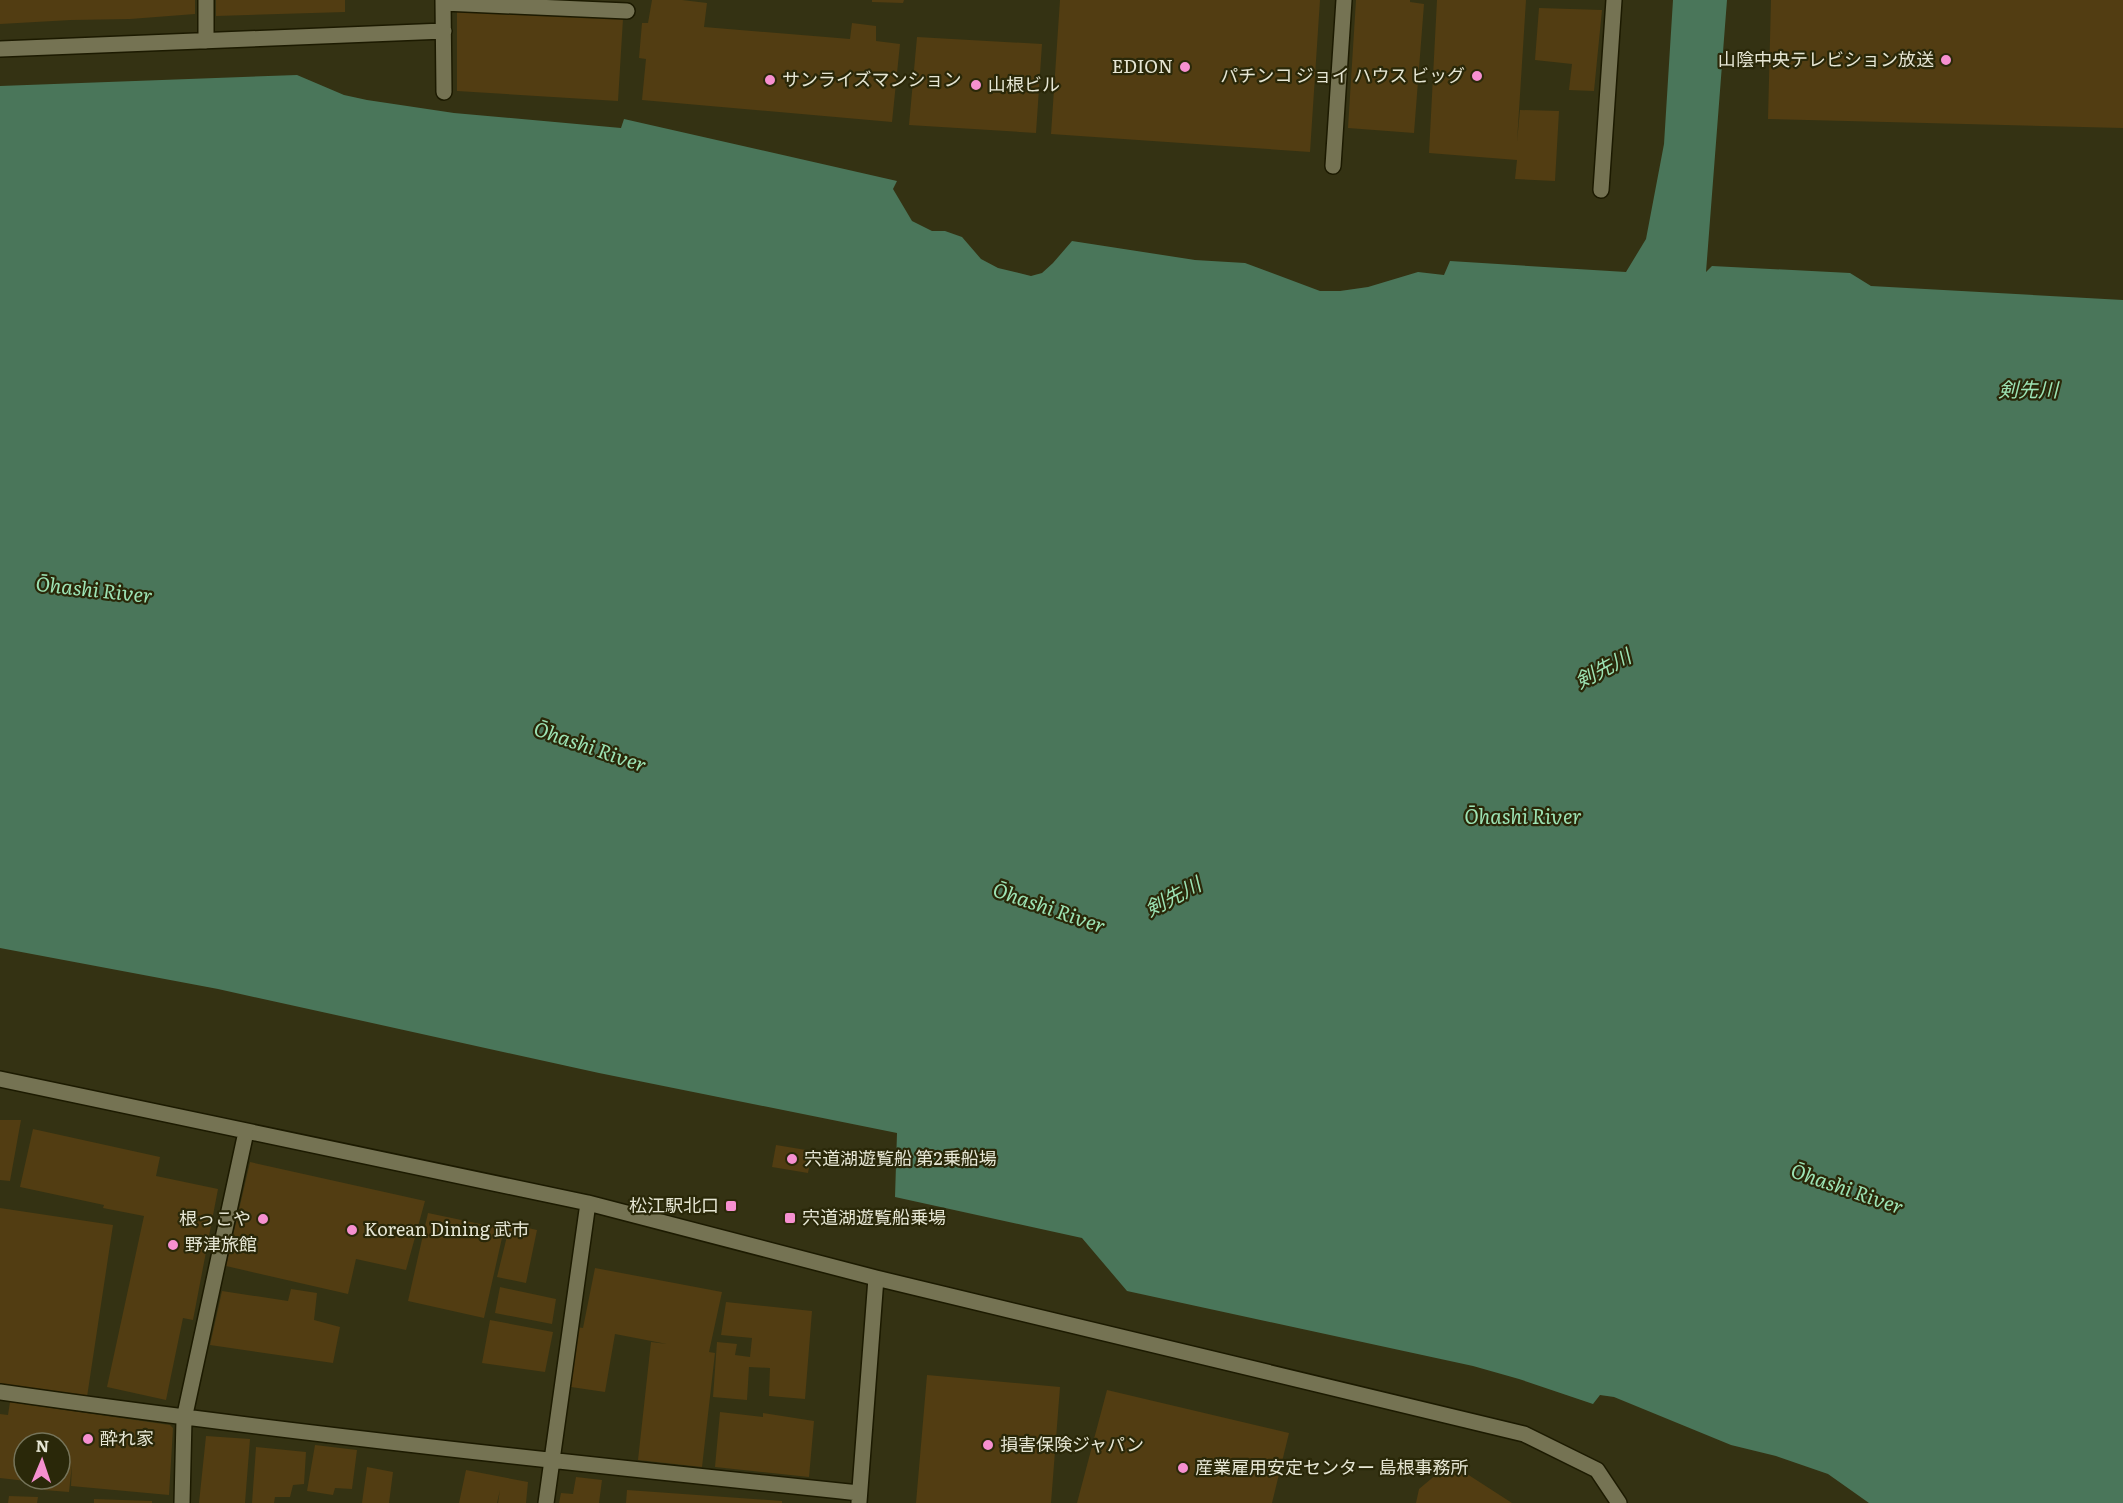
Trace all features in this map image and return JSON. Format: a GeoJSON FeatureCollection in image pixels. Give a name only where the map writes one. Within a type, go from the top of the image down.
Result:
{"type":"FeatureCollection","features":[{"type":"Feature","properties":{"kind":"street"},"geometry":{"type":"LineString","coordinates":[[206,0],[206,41]]}},
{"type":"Feature","properties":{"kind":"street"},"geometry":{"type":"LineString","coordinates":[[1333,166],[1344,0]]}},
{"type":"Feature","properties":{"kind":"street"},"geometry":{"type":"LineString","coordinates":[[1602,190],[1614,0]]}},
{"type":"Feature","properties":{"kind":"street"},"geometry":{"type":"LineString","coordinates":[[444,92],[443,1],[627,11]]}},
{"type":"Feature","properties":{"kind":"street"},"geometry":{"type":"LineString","coordinates":[[0,49],[444,31]]}},
{"type":"Feature","properties":{"kind":"street"},"geometry":{"type":"LineString","coordinates":[[0,1079],[588,1203],[876,1278],[1524,1434],[1597,1470],[1619,1503]]}},
{"type":"Feature","properties":{"kind":"street"},"geometry":{"type":"LineString","coordinates":[[182,1503],[184,1419],[246,1132]]}},
{"type":"Feature","properties":{"kind":"street"},"geometry":{"type":"LineString","coordinates":[[546,1503],[588,1203]]}},
{"type":"Feature","properties":{"kind":"street"},"geometry":{"type":"LineString","coordinates":[[0,1392],[184,1419],[859,1498],[876,1278]]}},
{"type":"Feature","properties":{"kind":"water","name":"Ōhashi River"},"geometry":{"type":"Polygon","coordinates":[[[1673,0],[1727,0],[1706,272],[1712,266],[1850,273],[1871,286],[2123,300],[2123,1503],[1869,1503],[1828,1474],[1776,1456],[1731,1445],[1614,1397],[1600,1395],[1593,1404],[1473,1366],[1127,1291],[1082,1238],[895,1197],[897,1133],[599,1073],[218,989],[0,948],[0,86],[297,75],[344,95],[454,113],[621,128],[624,119],[897,181],[893,189],[912,221],[932,231],[945,231],[962,237],[981,259],[998,268],[1031,276],[1042,273],[1072,241],[1195,260],[1245,263],[1320,291],[1340,291],[1368,287],[1418,272],[1444,275],[1450,261],[1626,272],[1646,239],[1664,144],[1673,0]]]}},
{"type":"Feature","properties":{"kind":"building"},"geometry":{"type":"Polygon","coordinates":[[[0,0],[195,0],[195,14],[0,24],[0,0]]]}},
{"type":"Feature","properties":{"kind":"building"},"geometry":{"type":"Polygon","coordinates":[[[216,0],[345,0],[345,12],[216,16],[216,0]]]}},
{"type":"Feature","properties":{"kind":"building","name":"サンライズマンション"},"geometry":{"type":"Polygon","coordinates":[[[652,0],[707,3],[704,27],[850,39],[852,23],[876,26],[876,41],[900,44],[892,122],[642,100],[646,59],[639,58],[642,23],[648,23],[652,0]]]}},
{"type":"Feature","properties":{"kind":"building"},"geometry":{"type":"Polygon","coordinates":[[[872,0],[904,0],[903,3],[872,2],[872,0]]]}},
{"type":"Feature","properties":{"kind":"building","name":"EDION"},"geometry":{"type":"Polygon","coordinates":[[[1060,0],[1320,0],[1310,152],[1051,134],[1060,0]]]}},
{"type":"Feature","properties":{"kind":"building"},"geometry":{"type":"Polygon","coordinates":[[[1356,0],[1410,0],[1410,2],[1424,4],[1414,133],[1348,128],[1356,0]]]}},
{"type":"Feature","properties":{"kind":"building","name":"パチンコ ジョイ ハウス ビッグ"},"geometry":{"type":"Polygon","coordinates":[[[1437,0],[1526,0],[1517,142],[1520,110],[1559,111],[1555,181],[1515,179],[1517,160],[1429,153],[1437,0]]]}},
{"type":"Feature","properties":{"kind":"building","name":"山陰中央テレビション放送"},"geometry":{"type":"Polygon","coordinates":[[[1771,0],[2123,0],[2123,128],[1768,119],[1771,0]]]}},
{"type":"Feature","properties":{"kind":"building"},"geometry":{"type":"Polygon","coordinates":[[[1539,8],[1602,10],[1594,91],[1569,90],[1572,64],[1535,60],[1539,8]]]}},
{"type":"Feature","properties":{"kind":"building"},"geometry":{"type":"Polygon","coordinates":[[[457,10],[623,19],[618,101],[457,91],[457,10]]]}},
{"type":"Feature","properties":{"kind":"building","name":"山根ビル"},"geometry":{"type":"Polygon","coordinates":[[[917,37],[1042,44],[1036,133],[909,125],[917,37]]]}},
{"type":"Feature","properties":{"kind":"building"},"geometry":{"type":"Polygon","coordinates":[[[0,1120],[21,1120],[10,1181],[0,1180],[0,1120]]]}},
{"type":"Feature","properties":{"kind":"building"},"geometry":{"type":"Polygon","coordinates":[[[33,1129],[160,1157],[156,1176],[218,1189],[193,1320],[183,1318],[166,1400],[107,1387],[144,1216],[20,1187],[33,1129]]]}},
{"type":"Feature","properties":{"kind":"building","name":"宍道湖遊覧船 第2乗船場"},"geometry":{"type":"Polygon","coordinates":[[[776,1145],[812,1151],[808,1173],[772,1167],[776,1145]]]}},
{"type":"Feature","properties":{"kind":"building","name":"Korean Dining 武市"},"geometry":{"type":"Polygon","coordinates":[[[250,1162],[425,1201],[406,1270],[356,1259],[348,1294],[226,1266],[250,1162]]]}},
{"type":"Feature","properties":{"kind":"building"},"geometry":{"type":"Polygon","coordinates":[[[0,1208],[113,1225],[87,1397],[0,1384],[0,1208]]]}},
{"type":"Feature","properties":{"kind":"building"},"geometry":{"type":"Polygon","coordinates":[[[428,1213],[504,1229],[484,1318],[408,1301],[428,1213]]]}},
{"type":"Feature","properties":{"kind":"building"},"geometry":{"type":"Polygon","coordinates":[[[510,1224],[537,1230],[526,1283],[497,1277],[510,1224]]]}},
{"type":"Feature","properties":{"kind":"building"},"geometry":{"type":"Polygon","coordinates":[[[595,1268],[722,1292],[709,1352],[715,1353],[702,1467],[638,1460],[651,1342],[667,1344],[615,1334],[605,1392],[571,1387],[577,1327],[583,1328],[595,1268]]]}},
{"type":"Feature","properties":{"kind":"building"},"geometry":{"type":"Polygon","coordinates":[[[500,1287],[556,1299],[552,1324],[495,1313],[500,1287]]]}},
{"type":"Feature","properties":{"kind":"building"},"geometry":{"type":"Polygon","coordinates":[[[291,1289],[317,1293],[314,1320],[340,1327],[333,1363],[210,1345],[222,1291],[288,1301],[291,1289]]]}},
{"type":"Feature","properties":{"kind":"building"},"geometry":{"type":"Polygon","coordinates":[[[726,1302],[812,1311],[805,1399],[769,1396],[770,1368],[749,1367],[747,1400],[713,1397],[717,1342],[737,1344],[735,1355],[750,1357],[752,1338],[721,1335],[726,1302]]]}},
{"type":"Feature","properties":{"kind":"building"},"geometry":{"type":"Polygon","coordinates":[[[490,1320],[553,1332],[545,1372],[482,1363],[490,1320]]]}},
{"type":"Feature","properties":{"kind":"building","name":"損害保険ジャパン"},"geometry":{"type":"Polygon","coordinates":[[[927,1375],[1060,1387],[1051,1503],[916,1503],[927,1375]]]}},
{"type":"Feature","properties":{"kind":"building","name":"産業雇用安定センター 島根事務所"},"geometry":{"type":"Polygon","coordinates":[[[1107,1390],[1289,1433],[1272,1503],[1077,1503],[1107,1390]]]}},
{"type":"Feature","properties":{"kind":"building"},"geometry":{"type":"Polygon","coordinates":[[[10,1402],[170,1425],[173,1428],[169,1495],[72,1486],[72,1431],[12,1431],[12,1479],[0,1478],[0,1414],[8,1415],[10,1402]]]}},
{"type":"Feature","properties":{"kind":"building"},"geometry":{"type":"Polygon","coordinates":[[[720,1412],[763,1417],[763,1413],[814,1421],[809,1477],[715,1467],[720,1412]]]}},
{"type":"Feature","properties":{"kind":"building"},"geometry":{"type":"Polygon","coordinates":[[[206,1436],[250,1439],[245,1503],[199,1503],[206,1436]]]}},
{"type":"Feature","properties":{"kind":"building"},"geometry":{"type":"Polygon","coordinates":[[[315,1445],[357,1450],[352,1489],[335,1488],[333,1495],[307,1491],[315,1445]]]}},
{"type":"Feature","properties":{"kind":"building"},"geometry":{"type":"Polygon","coordinates":[[[256,1447],[306,1452],[304,1484],[293,1485],[290,1497],[275,1497],[274,1503],[252,1503],[256,1447]]]}},
{"type":"Feature","properties":{"kind":"building"},"geometry":{"type":"Polygon","coordinates":[[[1450,1463],[1512,1503],[1416,1503],[1419,1489],[1450,1463]]]}},
{"type":"Feature","properties":{"kind":"building"},"geometry":{"type":"Polygon","coordinates":[[[367,1467],[393,1472],[389,1503],[362,1503],[367,1467]]]}},
{"type":"Feature","properties":{"kind":"building"},"geometry":{"type":"Polygon","coordinates":[[[466,1470],[528,1482],[526,1503],[498,1503],[500,1490],[497,1503],[459,1503],[466,1470]]]}},
{"type":"Feature","properties":{"kind":"building"},"geometry":{"type":"Polygon","coordinates":[[[576,1477],[602,1480],[599,1503],[559,1503],[561,1493],[573,1494],[576,1477]]]}},
{"type":"Feature","properties":{"kind":"building"},"geometry":{"type":"Polygon","coordinates":[[[627,1490],[782,1501],[782,1503],[626,1503],[627,1490]]]}},
{"type":"Feature","properties":{"kind":"building"},"geometry":{"type":"Polygon","coordinates":[[[9,1496],[38,1497],[37,1503],[8,1503],[9,1496]]]}},
{"type":"Feature","properties":{"kind":"building"},"geometry":{"type":"Polygon","coordinates":[[[94,1499],[152,1501],[152,1503],[94,1503],[94,1499]]]}},
{"type":"Feature","properties":{"kind":"place","name":"山陰中央テレビション放送"},"geometry":{"type":"Point","coordinates":[1946,60]}},
{"type":"Feature","properties":{"kind":"place","name":"EDION"},"geometry":{"type":"Point","coordinates":[1185,67]}},
{"type":"Feature","properties":{"kind":"place","name":"パチンコ ジョイ ハウス ビッグ"},"geometry":{"type":"Point","coordinates":[1477,76]}},
{"type":"Feature","properties":{"kind":"place","name":"サンライズマンション"},"geometry":{"type":"Point","coordinates":[770,80]}},
{"type":"Feature","properties":{"kind":"place","name":"山根ビル"},"geometry":{"type":"Point","coordinates":[976,85]}},
{"type":"Feature","properties":{"kind":"place","name":"宍道湖遊覧船 第2乗船場"},"geometry":{"type":"Point","coordinates":[792,1159]}},
{"type":"Feature","properties":{"kind":"place","name":"松江駅北口"},"geometry":{"type":"Point","coordinates":[731,1206]}},
{"type":"Feature","properties":{"kind":"place","name":"宍道湖遊覧船乗場"},"geometry":{"type":"Point","coordinates":[790,1218]}},
{"type":"Feature","properties":{"kind":"place","name":"根っこや"},"geometry":{"type":"Point","coordinates":[263,1219]}},
{"type":"Feature","properties":{"kind":"place","name":"Korean Dining 武市"},"geometry":{"type":"Point","coordinates":[352,1230]}},
{"type":"Feature","properties":{"kind":"place","name":"野津旅館"},"geometry":{"type":"Point","coordinates":[173,1245]}},
{"type":"Feature","properties":{"kind":"place","name":"酔れ家"},"geometry":{"type":"Point","coordinates":[88,1439]}},
{"type":"Feature","properties":{"kind":"place","name":"損害保険ジャパン"},"geometry":{"type":"Point","coordinates":[988,1445]}},
{"type":"Feature","properties":{"kind":"place","name":"産業雇用安定センター 島根事務所"},"geometry":{"type":"Point","coordinates":[1183,1468]}},
{"type":"Feature","properties":{"kind":"water label","name":"剣先川"},"geometry":{"type":"Point","coordinates":[2028,390]}},
{"type":"Feature","properties":{"kind":"water label","name":"剣先川"},"geometry":{"type":"Point","coordinates":[1603,669]}},
{"type":"Feature","properties":{"kind":"water label","name":"剣先川"},"geometry":{"type":"Point","coordinates":[1173,897]}}]}
